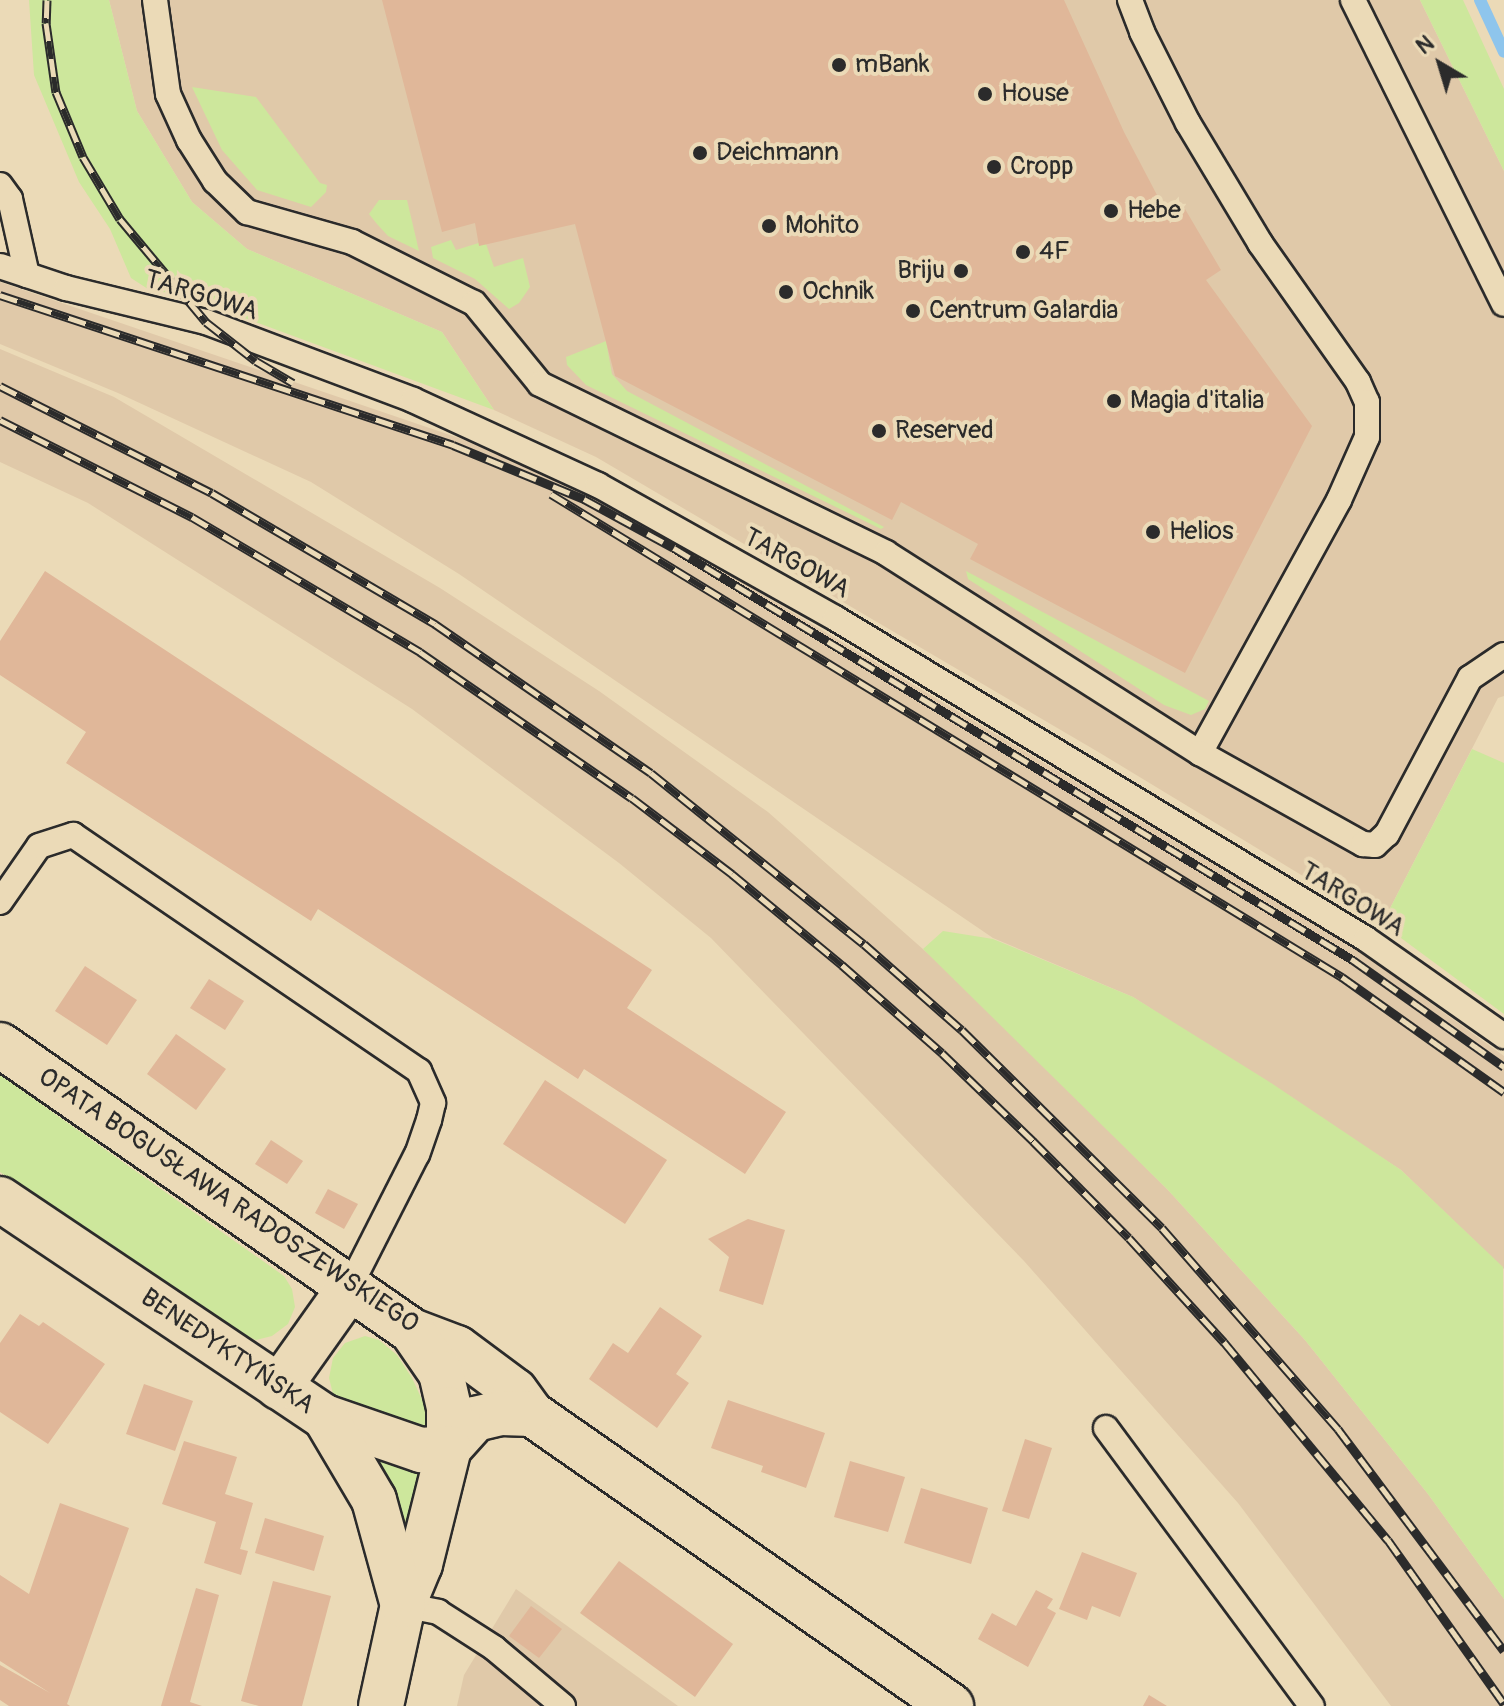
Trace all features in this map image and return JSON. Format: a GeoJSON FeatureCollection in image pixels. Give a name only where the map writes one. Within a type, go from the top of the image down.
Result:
{"type":"FeatureCollection","features":[{"type":"Feature","properties":{"kind":"street","name":"OPATA BOGUSŁAWA RADOSZEWSKIEGO"},"geometry":{"type":"LineString","coordinates":[[0,1045],[348,1290],[412,1331],[457,1348],[515,1391],[532,1414],[951,1706]]}},
{"type":"Feature","properties":{"kind":"street","name":"BENEDYKTYŃSKA"},"geometry":{"type":"LineString","coordinates":[[0,1199],[325,1417],[374,1500],[403,1605]]}},
{"type":"Feature","properties":{"kind":"street"},"geometry":{"type":"LineString","coordinates":[[279,1387],[348,1290]]}},
{"type":"Feature","properties":{"kind":"street","name":"BENEDYKTYŃSKA"},"geometry":{"type":"LineString","coordinates":[[381,1706],[403,1605],[420,1564],[449,1448],[449,1409],[441,1373],[412,1331]]}},
{"type":"Feature","properties":{"kind":"street"},"geometry":{"type":"LineString","coordinates":[[325,1417],[421,1450],[449,1448],[475,1419],[501,1413],[532,1414]]}},
{"type":"Feature","properties":{"kind":"lane"},"geometry":{"type":"LineString","coordinates":[[155,0],[168,94],[189,140],[215,181],[247,212],[352,242],[474,303],[540,384],[886,553],[1200,753],[1363,844],[1375,845],[1387,834],[1470,678],[1504,655]]}},
{"type":"Feature","properties":{"kind":"lane"},"geometry":{"type":"LineString","coordinates":[[1130,0],[1142,32],[1188,123],[1260,243],[1358,382],[1367,402],[1367,437],[1339,500],[1200,753]]}},
{"type":"Feature","properties":{"kind":"lane"},"geometry":{"type":"LineString","coordinates":[[1353,0],[1504,304]]}},
{"type":"Feature","properties":{"kind":"lane"},"geometry":{"type":"LineString","coordinates":[[0,185],[10,199],[27,275]]}},
{"type":"Feature","properties":{"kind":"lane","name":"TARGOWA"},"geometry":{"type":"LineString","coordinates":[[0,266],[206,322],[413,400],[598,485],[835,618],[1325,915],[1504,1036]]}},
{"type":"Feature","properties":{"kind":"lane"},"geometry":{"type":"LineString","coordinates":[[0,902],[39,846],[73,835],[419,1071],[433,1103],[429,1120],[417,1154],[348,1290]]}},
{"type":"Feature","properties":{"kind":"lane"},"geometry":{"type":"LineString","coordinates":[[1106,1428],[1312,1706]]}},
{"type":"Feature","properties":{"kind":"lane"},"geometry":{"type":"LineString","coordinates":[[403,1605],[438,1612],[494,1648],[563,1706]]}},
{"type":"Feature","properties":{"kind":"shaded area"},"geometry":{"type":"Polygon","coordinates":[[[109,0],[1420,0],[1504,171],[1504,696],[1498,698],[1382,924],[1100,753],[596,457],[494,410],[442,332],[247,249],[192,202],[137,111],[109,0]]]}},
{"type":"Feature","properties":{"kind":"shaded area"},"geometry":{"type":"Polygon","coordinates":[[[0,282],[500,452],[658,532],[1357,950],[1504,1056],[1504,1269],[1401,1170],[1133,997],[993,938],[459,574],[311,482],[118,393],[0,344],[0,282]]]}},
{"type":"Feature","properties":{"kind":"shaded area"},"geometry":{"type":"Polygon","coordinates":[[[0,349],[114,397],[440,588],[599,691],[768,812],[959,981],[1168,1190],[1305,1340],[1428,1494],[1504,1599],[1504,1706],[1391,1706],[1238,1503],[1024,1261],[711,938],[619,863],[412,709],[88,503],[0,462],[0,349]]]}},
{"type":"Feature","properties":{"kind":"shaded area"},"geometry":{"type":"Polygon","coordinates":[[[516,1589],[678,1706],[457,1706],[464,1675],[516,1589]]]}},
{"type":"Feature","properties":{"kind":"green space"},"geometry":{"type":"Polygon","coordinates":[[[29,0],[109,0],[137,111],[192,202],[247,249],[442,332],[494,410],[242,317],[208,296],[151,291],[131,278],[110,229],[79,182],[34,75],[29,0]]]}},
{"type":"Feature","properties":{"kind":"green space"},"geometry":{"type":"Polygon","coordinates":[[[1420,0],[1463,0],[1504,89],[1504,171],[1420,0]]]}},
{"type":"Feature","properties":{"kind":"green space"},"geometry":{"type":"Polygon","coordinates":[[[192,87],[256,97],[320,183],[327,185],[326,192],[311,207],[257,190],[222,150],[192,87]]]}},
{"type":"Feature","properties":{"kind":"green space"},"geometry":{"type":"Polygon","coordinates":[[[379,200],[407,200],[419,251],[388,236],[369,214],[379,200]]]}},
{"type":"Feature","properties":{"kind":"green space"},"geometry":{"type":"Polygon","coordinates":[[[451,240],[456,250],[485,241],[494,267],[523,258],[530,287],[519,303],[509,309],[475,279],[433,258],[431,247],[451,240]]]}},
{"type":"Feature","properties":{"kind":"green space"},"geometry":{"type":"Polygon","coordinates":[[[606,341],[612,374],[627,391],[884,527],[881,529],[586,385],[567,365],[566,357],[606,341]]]}},
{"type":"Feature","properties":{"kind":"green space"},"geometry":{"type":"Polygon","coordinates":[[[966,571],[1209,701],[1205,709],[1191,715],[1164,705],[968,579],[966,571]]]}},
{"type":"Feature","properties":{"kind":"green space"},"geometry":{"type":"Polygon","coordinates":[[[1472,749],[1504,763],[1504,1014],[1382,924],[1472,749]]]}},
{"type":"Feature","properties":{"kind":"green space"},"geometry":{"type":"Polygon","coordinates":[[[943,931],[993,939],[1133,997],[1268,1081],[1401,1170],[1503,1267],[1504,1599],[1428,1494],[1305,1340],[1168,1190],[923,949],[943,931]]]}},
{"type":"Feature","properties":{"kind":"green space"},"geometry":{"type":"Polygon","coordinates":[[[0,1075],[284,1276],[292,1289],[295,1307],[288,1324],[272,1336],[256,1340],[240,1333],[0,1172],[0,1075]]]}},
{"type":"Feature","properties":{"kind":"green space"},"geometry":{"type":"Polygon","coordinates":[[[365,1336],[379,1340],[397,1355],[425,1406],[427,1431],[343,1402],[333,1394],[329,1378],[333,1358],[345,1343],[365,1336]]]}},
{"type":"Feature","properties":{"kind":"green space"},"geometry":{"type":"Polygon","coordinates":[[[370,1447],[420,1470],[406,1556],[394,1492],[370,1447]]]}},
{"type":"Feature","properties":{"kind":"building","name":"Centrum Galardia"},"geometry":{"type":"Polygon","coordinates":[[[382,0],[1064,0],[1124,132],[1168,216],[1185,209],[1221,270],[1206,280],[1312,426],[1185,673],[970,559],[978,544],[901,502],[892,520],[615,376],[575,224],[479,246],[475,223],[442,232],[382,0]]]}},
{"type":"Feature","properties":{"kind":"building"},"geometry":{"type":"Polygon","coordinates":[[[45,571],[652,970],[627,1008],[786,1112],[745,1174],[584,1069],[578,1079],[318,909],[311,921],[66,763],[86,732],[0,675],[0,641],[45,571]]]}},
{"type":"Feature","properties":{"kind":"building"},"geometry":{"type":"Polygon","coordinates":[[[85,966],[137,1000],[107,1045],[55,1011],[85,966]]]}},
{"type":"Feature","properties":{"kind":"building"},"geometry":{"type":"Polygon","coordinates":[[[209,979],[244,1001],[225,1030],[190,1008],[209,979]]]}},
{"type":"Feature","properties":{"kind":"building"},"geometry":{"type":"Polygon","coordinates":[[[176,1034],[226,1069],[196,1110],[147,1074],[176,1034]]]}},
{"type":"Feature","properties":{"kind":"building"},"geometry":{"type":"Polygon","coordinates":[[[545,1080],[667,1160],[625,1224],[503,1144],[545,1080]]]}},
{"type":"Feature","properties":{"kind":"building"},"geometry":{"type":"Polygon","coordinates":[[[271,1140],[303,1161],[287,1184],[255,1164],[271,1140]]]}},
{"type":"Feature","properties":{"kind":"building"},"geometry":{"type":"Polygon","coordinates":[[[328,1189],[358,1204],[344,1229],[315,1213],[328,1189]]]}},
{"type":"Feature","properties":{"kind":"building"},"geometry":{"type":"Polygon","coordinates":[[[748,1219],[785,1230],[763,1305],[719,1291],[729,1257],[708,1239],[748,1219]]]}},
{"type":"Feature","properties":{"kind":"building"},"geometry":{"type":"Polygon","coordinates":[[[660,1307],[702,1336],[676,1374],[689,1383],[657,1428],[589,1379],[613,1343],[628,1353],[660,1307]]]}},
{"type":"Feature","properties":{"kind":"building"},"geometry":{"type":"Polygon","coordinates":[[[20,1314],[39,1326],[43,1322],[105,1364],[48,1444],[0,1412],[0,1343],[20,1314]]]}},
{"type":"Feature","properties":{"kind":"building"},"geometry":{"type":"Polygon","coordinates":[[[144,1384],[193,1401],[175,1451],[126,1434],[144,1384]]]}},
{"type":"Feature","properties":{"kind":"building"},"geometry":{"type":"Polygon","coordinates":[[[728,1400],[825,1433],[806,1488],[761,1472],[763,1466],[711,1448],[728,1400]]]}},
{"type":"Feature","properties":{"kind":"building"},"geometry":{"type":"Polygon","coordinates":[[[1025,1439],[1052,1448],[1029,1519],[1002,1511],[1025,1439]]]}},
{"type":"Feature","properties":{"kind":"building"},"geometry":{"type":"Polygon","coordinates":[[[184,1441],[237,1457],[225,1494],[253,1503],[240,1549],[248,1551],[241,1575],[204,1563],[216,1522],[162,1504],[184,1441]]]}},
{"type":"Feature","properties":{"kind":"building"},"geometry":{"type":"Polygon","coordinates":[[[850,1461],[905,1477],[888,1532],[834,1517],[850,1461]]]}},
{"type":"Feature","properties":{"kind":"building"},"geometry":{"type":"Polygon","coordinates":[[[921,1488],[988,1508],[971,1564],[904,1543],[921,1488]]]}},
{"type":"Feature","properties":{"kind":"building"},"geometry":{"type":"Polygon","coordinates":[[[60,1503],[129,1528],[67,1704],[70,1706],[9,1706],[0,1700],[0,1665],[50,1693],[0,1661],[0,1575],[29,1594],[60,1503]]]}},
{"type":"Feature","properties":{"kind":"building"},"geometry":{"type":"Polygon","coordinates":[[[265,1518],[324,1536],[314,1571],[255,1553],[265,1518]]]}},
{"type":"Feature","properties":{"kind":"building"},"geometry":{"type":"Polygon","coordinates":[[[1082,1552],[1137,1573],[1120,1617],[1092,1606],[1087,1620],[1059,1609],[1082,1552]]]}},
{"type":"Feature","properties":{"kind":"building"},"geometry":{"type":"Polygon","coordinates":[[[619,1561],[733,1644],[695,1697],[580,1613],[619,1561]]]}},
{"type":"Feature","properties":{"kind":"building"},"geometry":{"type":"Polygon","coordinates":[[[273,1581],[331,1596],[302,1706],[259,1706],[241,1701],[273,1581]]]}},
{"type":"Feature","properties":{"kind":"building"},"geometry":{"type":"Polygon","coordinates":[[[196,1588],[219,1595],[190,1702],[202,1706],[161,1706],[196,1588]]]}},
{"type":"Feature","properties":{"kind":"building"},"geometry":{"type":"Polygon","coordinates":[[[1036,1590],[1053,1599],[1047,1608],[1056,1613],[1028,1667],[978,1639],[992,1613],[1016,1626],[1036,1590]]]}},
{"type":"Feature","properties":{"kind":"building"},"geometry":{"type":"Polygon","coordinates":[[[531,1606],[562,1629],[539,1658],[509,1636],[531,1606]]]}},
{"type":"Feature","properties":{"kind":"building"},"geometry":{"type":"Polygon","coordinates":[[[1149,1695],[1167,1706],[1143,1706],[1149,1695]]]}},
{"type":"Feature","properties":{"kind":"waterway"},"geometry":{"type":"LineString","coordinates":[[1480,0],[1504,52]]}},
{"type":"Feature","properties":{"kind":"railway"},"geometry":{"type":"LineString","coordinates":[[47,0],[46,23],[56,92],[83,157],[120,219],[206,322],[256,361],[293,383]]}},
{"type":"Feature","properties":{"kind":"railway"},"geometry":{"type":"LineString","coordinates":[[0,295],[453,445],[584,499],[674,548],[1353,960],[1504,1067]]}},
{"type":"Feature","properties":{"kind":"railway"},"geometry":{"type":"LineString","coordinates":[[0,386],[212,493],[435,624],[651,773],[864,944],[962,1030],[1162,1228],[1338,1429],[1504,1651]]}},
{"type":"Feature","properties":{"kind":"railway"},"geometry":{"type":"LineString","coordinates":[[0,420],[192,517],[420,652],[632,798],[732,874],[842,965],[942,1053],[1033,1141],[1129,1238],[1224,1342],[1388,1540],[1504,1704]]}},
{"type":"Feature","properties":{"kind":"railway"},"geometry":{"type":"LineString","coordinates":[[551,494],[1342,977],[1504,1092]]}},
{"type":"Feature","properties":{"kind":"place","name":"mBank"},"geometry":{"type":"Point","coordinates":[839,65]}},
{"type":"Feature","properties":{"kind":"place","name":"House"},"geometry":{"type":"Point","coordinates":[985,94]}},
{"type":"Feature","properties":{"kind":"place","name":"Deichmann"},"geometry":{"type":"Point","coordinates":[700,153]}},
{"type":"Feature","properties":{"kind":"place","name":"Cropp"},"geometry":{"type":"Point","coordinates":[994,167]}},
{"type":"Feature","properties":{"kind":"place","name":"Hebe"},"geometry":{"type":"Point","coordinates":[1111,211]}},
{"type":"Feature","properties":{"kind":"place","name":"Mohito"},"geometry":{"type":"Point","coordinates":[769,226]}},
{"type":"Feature","properties":{"kind":"place","name":"4F"},"geometry":{"type":"Point","coordinates":[1023,252]}},
{"type":"Feature","properties":{"kind":"place","name":"Briju"},"geometry":{"type":"Point","coordinates":[961,271]}},
{"type":"Feature","properties":{"kind":"place","name":"Ochnik"},"geometry":{"type":"Point","coordinates":[786,292]}},
{"type":"Feature","properties":{"kind":"place","name":"Centrum Galardia"},"geometry":{"type":"Point","coordinates":[913,311]}},
{"type":"Feature","properties":{"kind":"place","name":"Magia d'italia"},"geometry":{"type":"Point","coordinates":[1114,401]}},
{"type":"Feature","properties":{"kind":"place","name":"Reserved"},"geometry":{"type":"Point","coordinates":[879,431]}},
{"type":"Feature","properties":{"kind":"place","name":"Helios"},"geometry":{"type":"Point","coordinates":[1153,532]}}]}
